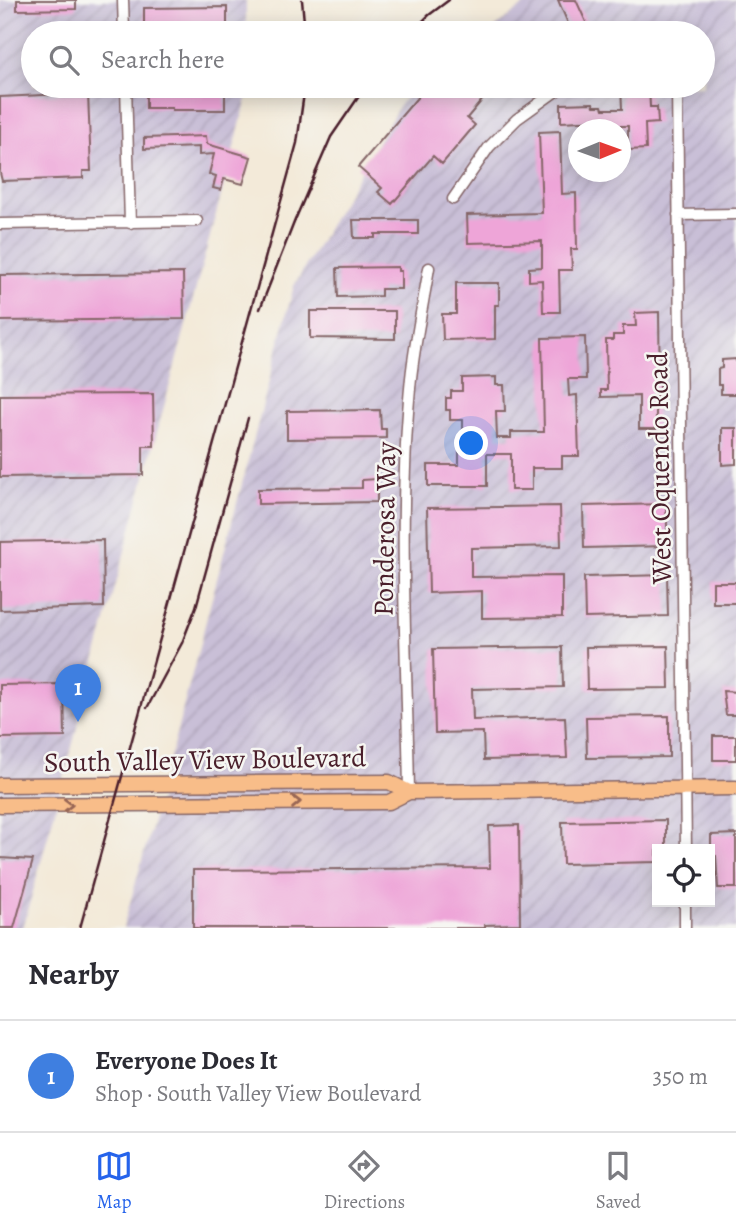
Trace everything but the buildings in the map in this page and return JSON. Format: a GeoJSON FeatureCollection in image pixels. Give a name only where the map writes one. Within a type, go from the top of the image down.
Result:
{"type":"FeatureCollection","features":[{"type":"Feature","properties":{"kind":"main road","name":"South Valley View Boulevard"},"geometry":{"type":"LineString","coordinates":[[0,785],[389,782],[409,792]]}},
{"type":"Feature","properties":{"kind":"main road","name":"South Valley View Boulevard"},"geometry":{"type":"LineString","coordinates":[[0,805],[389,802],[409,792],[736,788]]}},
{"type":"Feature","properties":{"kind":"street"},"geometry":{"type":"LineString","coordinates":[[123,0],[124,21]]}},
{"type":"Feature","properties":{"kind":"street"},"geometry":{"type":"LineString","coordinates":[[126,98],[130,223]]}},
{"type":"Feature","properties":{"kind":"street"},"geometry":{"type":"LineString","coordinates":[[453,199],[489,147],[517,119],[546,98]]}},
{"type":"Feature","properties":{"kind":"street","name":"West Oquendo Road"},"geometry":{"type":"LineString","coordinates":[[677,98],[686,844]]}},
{"type":"Feature","properties":{"kind":"street"},"geometry":{"type":"LineString","coordinates":[[678,215],[736,214]]}},
{"type":"Feature","properties":{"kind":"street"},"geometry":{"type":"LineString","coordinates":[[0,224],[197,221]]}},
{"type":"Feature","properties":{"kind":"street","name":"Ponderosa Way"},"geometry":{"type":"LineString","coordinates":[[409,792],[405,471],[411,376],[429,268]]}},
{"type":"Feature","properties":{"kind":"street"},"geometry":{"type":"LineString","coordinates":[[685,907],[685,928]]}},
{"type":"Feature","properties":{"kind":"shaded area"},"geometry":{"type":"Polygon","coordinates":[[[0,0],[246,0],[246,21],[21,21],[21,98],[247,99],[23,928],[0,928],[0,0]]]}},
{"type":"Feature","properties":{"kind":"shaded area"},"geometry":{"type":"Polygon","coordinates":[[[531,0],[736,0],[736,928],[123,928],[294,286],[406,98],[715,98],[715,21],[504,21],[531,0]]]}},
{"type":"Feature","properties":{"kind":"railway"},"geometry":{"type":"LineString","coordinates":[[302,0],[304,21]]}},
{"type":"Feature","properties":{"kind":"railway"},"geometry":{"type":"LineString","coordinates":[[423,21],[449,0]]}},
{"type":"Feature","properties":{"kind":"railway"},"geometry":{"type":"LineString","coordinates":[[80,928],[297,143],[303,98]]}},
{"type":"Feature","properties":{"kind":"railway"},"geometry":{"type":"LineString","coordinates":[[260,309],[331,137],[358,98]]}},
{"type":"Feature","properties":{"kind":"railway"},"geometry":{"type":"LineString","coordinates":[[147,708],[182,643],[196,607],[248,418]]}},
{"type":"Feature","properties":{"kind":"place","name":"Everyone Does It"},"geometry":{"type":"Point","coordinates":[78,722]}}]}
